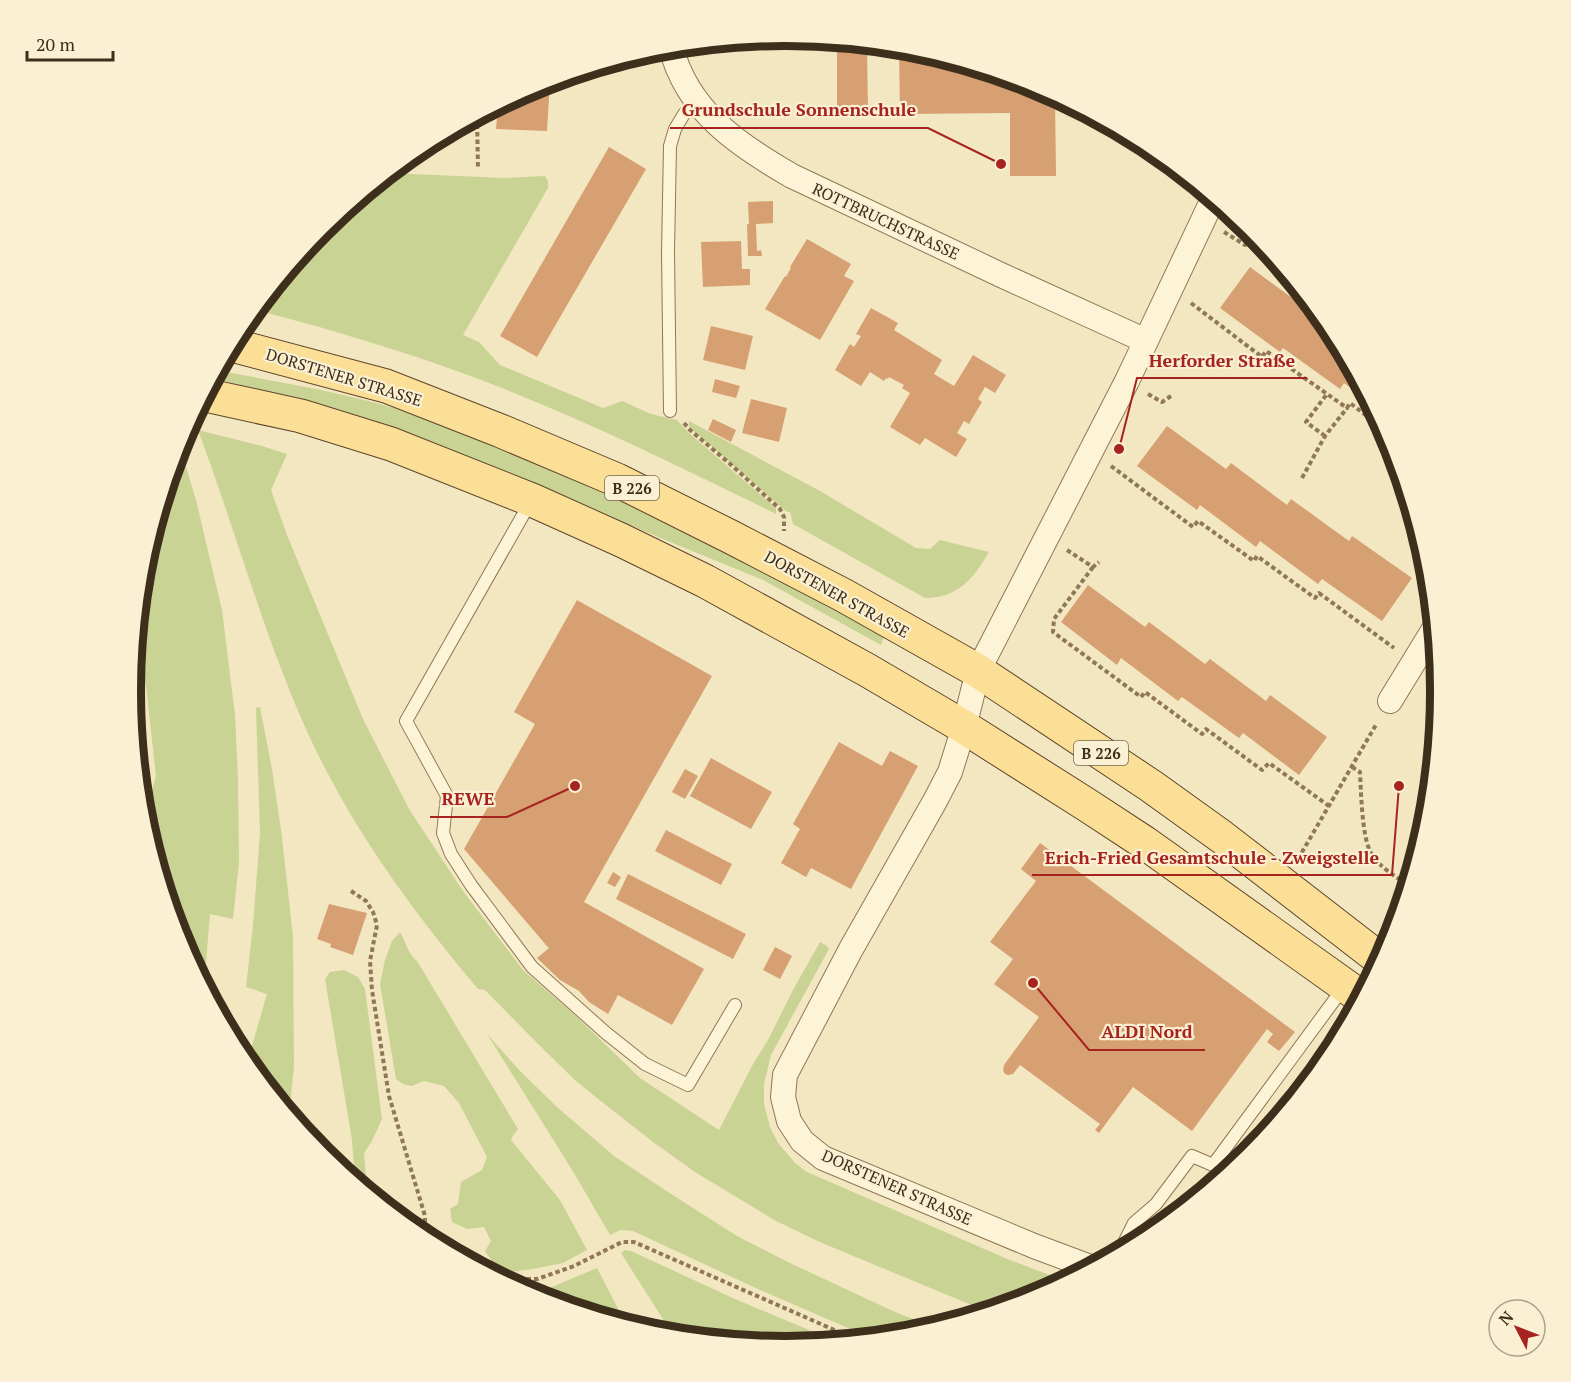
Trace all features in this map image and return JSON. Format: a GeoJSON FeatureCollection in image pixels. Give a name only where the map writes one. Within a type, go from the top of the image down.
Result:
{"type":"FeatureCollection","features":[{"type":"Feature","properties":{"kind":"main road","name":"DORSTENER STRASSE"},"geometry":{"type":"LineString","coordinates":[[241,347],[386,386],[501,431],[616,480],[833,590],[978,671],[1151,786],[1283,883],[1374,954]]}},
{"type":"Feature","properties":{"kind":"main road"},"geometry":{"type":"LineString","coordinates":[[213,396],[301,416],[392,444],[532,500],[705,581],[867,670],[964,727],[1145,843],[1353,992]]}},
{"type":"Feature","properties":{"kind":"street","name":"ROTTBRUCHSTRASSE"},"geometry":{"type":"LineString","coordinates":[[673,57],[685,83],[713,121],[759,157],[792,176],[1146,341]]}},
{"type":"Feature","properties":{"kind":"street","name":"DORSTENER STRASSE"},"geometry":{"type":"LineString","coordinates":[[1081,1264],[824,1158],[802,1141],[789,1121],[783,1097],[785,1075],[846,959],[950,772],[978,671],[1091,452],[1210,206]]}},
{"type":"Feature","properties":{"kind":"street"},"geometry":{"type":"LineString","coordinates":[[1390,701],[1428,639]]}},
{"type":"Feature","properties":{"kind":"lane"},"geometry":{"type":"LineString","coordinates":[[670,411],[668,252],[670,146],[675,129],[696,100]]}},
{"type":"Feature","properties":{"kind":"lane"},"geometry":{"type":"LineString","coordinates":[[532,500],[406,721],[447,796],[443,833],[451,854],[471,885],[532,967],[606,1033],[645,1064],[688,1085],[735,1005]]}},
{"type":"Feature","properties":{"kind":"lane"},"geometry":{"type":"LineString","coordinates":[[1127,1238],[1134,1223],[1156,1204],[1191,1156],[1213,1165],[1353,992]]}},
{"type":"Feature","properties":{"kind":"path"},"geometry":{"type":"LineString","coordinates":[[477,125],[478,169]]}},
{"type":"Feature","properties":{"kind":"path"},"geometry":{"type":"LineString","coordinates":[[1171,289],[1262,357],[1266,351],[1347,408]]}},
{"type":"Feature","properties":{"kind":"path"},"geometry":{"type":"LineString","coordinates":[[1325,436],[1306,422],[1327,394]]}},
{"type":"Feature","properties":{"kind":"path"},"geometry":{"type":"LineString","coordinates":[[1302,478],[1325,436],[1350,404],[1370,418]]}},
{"type":"Feature","properties":{"kind":"path"},"geometry":{"type":"LineString","coordinates":[[670,411],[780,509],[784,517],[784,529]]}},
{"type":"Feature","properties":{"kind":"path"},"geometry":{"type":"LineString","coordinates":[[1091,452],[1193,527],[1198,521],[1254,561],[1257,556],[1315,598],[1319,593],[1413,663]]}},
{"type":"Feature","properties":{"kind":"path"},"geometry":{"type":"LineString","coordinates":[[1047,537],[1093,567]]}},
{"type":"Feature","properties":{"kind":"path"},"geometry":{"type":"LineString","coordinates":[[1099,562],[1054,620],[1053,632],[1141,697],[1145,692],[1202,734],[1206,729],[1262,770],[1269,763],[1329,806]]}},
{"type":"Feature","properties":{"kind":"path"},"geometry":{"type":"LineString","coordinates":[[1283,883],[1390,701]]}},
{"type":"Feature","properties":{"kind":"path"},"geometry":{"type":"LineString","coordinates":[[1352,767],[1360,772],[1366,838],[1370,852],[1382,866],[1401,880]]}},
{"type":"Feature","properties":{"kind":"path"},"geometry":{"type":"LineString","coordinates":[[351,891],[366,901],[377,925],[370,961],[388,1096],[425,1216],[425,1226]]}},
{"type":"Feature","properties":{"kind":"path"},"geometry":{"type":"LineString","coordinates":[[524,1279],[537,1279],[574,1266],[622,1242],[634,1242],[841,1333]]}},
{"type":"Feature","properties":{"kind":"green space"},"geometry":{"type":"Polygon","coordinates":[[[402,174],[504,178],[545,176],[548,188],[463,335],[479,342],[500,365],[603,408],[622,401],[651,414],[677,420],[776,508],[776,514],[565,414],[434,363],[323,328],[264,313],[301,266],[330,235],[361,206],[402,174]]]}},
{"type":"Feature","properties":{"kind":"green space"},"geometry":{"type":"Polygon","coordinates":[[[226,372],[366,400],[434,422],[558,473],[653,516],[793,587],[884,637],[881,645],[763,580],[477,460],[315,405],[221,380],[226,372]]]}},
{"type":"Feature","properties":{"kind":"green space"},"geometry":{"type":"Polygon","coordinates":[[[689,421],[820,491],[916,548],[930,549],[940,540],[989,552],[964,585],[947,594],[925,598],[793,524],[790,512],[787,512],[689,427],[689,421]]]}},
{"type":"Feature","properties":{"kind":"green space"},"geometry":{"type":"Polygon","coordinates":[[[198,430],[287,454],[271,490],[287,535],[363,719],[409,809],[463,891],[523,970],[575,1015],[640,1078],[719,1130],[820,942],[827,946],[829,949],[771,1055],[764,1084],[764,1104],[770,1127],[778,1143],[795,1163],[807,1172],[1005,1258],[1054,1277],[975,1307],[822,1243],[776,1221],[695,1172],[653,1142],[576,1081],[485,990],[478,989],[427,926],[380,861],[319,757],[274,649],[198,430]]]}},
{"type":"Feature","properties":{"kind":"green space"},"geometry":{"type":"Polygon","coordinates":[[[184,460],[196,500],[222,610],[235,715],[238,779],[239,862],[233,919],[210,914],[205,972],[175,898],[163,858],[150,797],[156,776],[142,649],[153,565],[163,524],[184,460]]]}},
{"type":"Feature","properties":{"kind":"green space"},"geometry":{"type":"Polygon","coordinates":[[[260,707],[272,769],[293,937],[294,1067],[290,1103],[251,1050],[267,994],[246,987],[260,833],[256,708],[260,707]]]}},
{"type":"Feature","properties":{"kind":"green space"},"geometry":{"type":"Polygon","coordinates":[[[400,932],[409,951],[518,1129],[511,1140],[560,1200],[587,1250],[563,1263],[509,1272],[494,1264],[485,1251],[491,1241],[484,1227],[467,1229],[452,1222],[450,1209],[458,1204],[461,1182],[482,1170],[487,1157],[459,1103],[444,1086],[424,1081],[412,1086],[396,1079],[380,984],[392,941],[400,932]]]}},
{"type":"Feature","properties":{"kind":"green space"},"geometry":{"type":"Polygon","coordinates":[[[344,970],[358,977],[365,989],[382,1119],[364,1153],[366,1180],[354,1170],[352,1140],[325,979],[330,972],[344,970]]]}},
{"type":"Feature","properties":{"kind":"green space"},"geometry":{"type":"Polygon","coordinates":[[[487,1034],[557,1107],[614,1156],[668,1192],[737,1236],[790,1263],[919,1321],[856,1331],[633,1231],[620,1230],[610,1235],[487,1034]]]}},
{"type":"Feature","properties":{"kind":"green space"},"geometry":{"type":"Polygon","coordinates":[[[625,1250],[631,1251],[819,1334],[743,1334],[666,1324],[621,1253],[625,1250]]]}},
{"type":"Feature","properties":{"kind":"green space"},"geometry":{"type":"Polygon","coordinates":[[[597,1268],[621,1314],[578,1301],[547,1289],[597,1268]]]}},
{"type":"Feature","properties":{"kind":"building"},"geometry":{"type":"Polygon","coordinates":[[[837,49],[867,52],[868,111],[837,112],[837,49]]]}},
{"type":"Feature","properties":{"kind":"building"},"geometry":{"type":"Polygon","coordinates":[[[899,57],[952,68],[1032,96],[1055,106],[1056,176],[1010,176],[1010,113],[900,114],[899,57]]]}},
{"type":"Feature","properties":{"kind":"building"},"geometry":{"type":"Polygon","coordinates":[[[549,92],[547,131],[496,129],[497,114],[549,92]]]}},
{"type":"Feature","properties":{"kind":"building"},"geometry":{"type":"Polygon","coordinates":[[[609,147],[646,169],[537,357],[500,336],[609,147]]]}},
{"type":"Feature","properties":{"kind":"building"},"geometry":{"type":"Polygon","coordinates":[[[773,201],[773,223],[756,224],[757,251],[761,250],[762,256],[748,256],[748,202],[773,201]]]}},
{"type":"Feature","properties":{"kind":"building"},"geometry":{"type":"Polygon","coordinates":[[[807,239],[851,264],[844,276],[854,281],[820,340],[765,309],[807,239]]]}},
{"type":"Feature","properties":{"kind":"building"},"geometry":{"type":"Polygon","coordinates":[[[741,241],[742,269],[750,269],[750,285],[703,287],[701,242],[741,241]]]}},
{"type":"Feature","properties":{"kind":"building"},"geometry":{"type":"Polygon","coordinates":[[[1250,267],[1301,304],[1344,369],[1357,392],[1344,383],[1340,389],[1283,348],[1280,352],[1220,308],[1250,267]]]}},
{"type":"Feature","properties":{"kind":"building"},"geometry":{"type":"Polygon","coordinates":[[[871,308],[898,323],[894,330],[942,360],[934,374],[954,386],[973,355],[1006,375],[995,393],[985,387],[978,399],[982,402],[969,424],[964,421],[957,433],[967,439],[956,457],[925,438],[920,445],[890,427],[910,393],[902,388],[904,385],[889,377],[884,381],[870,372],[861,386],[835,370],[850,344],[854,347],[861,336],[856,334],[871,308]]]}},
{"type":"Feature","properties":{"kind":"building"},"geometry":{"type":"Polygon","coordinates":[[[711,326],[753,336],[745,370],[703,360],[711,326]]]}},
{"type":"Feature","properties":{"kind":"building"},"geometry":{"type":"Polygon","coordinates":[[[715,379],[740,386],[736,398],[712,392],[715,379]]]}},
{"type":"Feature","properties":{"kind":"building"},"geometry":{"type":"Polygon","coordinates":[[[751,399],[787,408],[779,442],[742,433],[751,399]]]}},
{"type":"Feature","properties":{"kind":"building"},"geometry":{"type":"Polygon","coordinates":[[[713,419],[736,430],[731,442],[708,430],[713,419]]]}},
{"type":"Feature","properties":{"kind":"building"},"geometry":{"type":"Polygon","coordinates":[[[1167,426],[1226,469],[1231,463],[1287,505],[1291,499],[1349,541],[1352,536],[1412,578],[1382,621],[1322,579],[1318,584],[1260,541],[1256,547],[1200,505],[1197,510],[1137,466],[1167,426]]]}},
{"type":"Feature","properties":{"kind":"building"},"geometry":{"type":"Polygon","coordinates":[[[1088,585],[1145,627],[1149,622],[1205,664],[1210,659],[1266,701],[1270,695],[1327,737],[1299,775],[1243,733],[1239,738],[1182,697],[1178,701],[1121,658],[1117,665],[1061,622],[1088,585]]]}},
{"type":"Feature","properties":{"kind":"building"},"geometry":{"type":"Polygon","coordinates":[[[577,600],[712,676],[584,902],[704,969],[672,1025],[618,995],[608,1014],[589,1002],[579,991],[560,980],[537,958],[549,948],[464,849],[535,724],[514,712],[577,600]]]}},
{"type":"Feature","properties":{"kind":"building"},"geometry":{"type":"Polygon","coordinates":[[[839,742],[882,766],[890,751],[918,766],[851,889],[811,868],[806,877],[781,863],[800,829],[793,824],[839,742]]]}},
{"type":"Feature","properties":{"kind":"building"},"geometry":{"type":"Polygon","coordinates":[[[711,758],[772,792],[751,829],[690,796],[711,758]]]}},
{"type":"Feature","properties":{"kind":"building"},"geometry":{"type":"Polygon","coordinates":[[[685,769],[698,776],[685,799],[672,792],[685,769]]]}},
{"type":"Feature","properties":{"kind":"building"},"geometry":{"type":"Polygon","coordinates":[[[666,830],[732,864],[721,885],[655,851],[666,830]]]}},
{"type":"Feature","properties":{"kind":"building"},"geometry":{"type":"Polygon","coordinates":[[[1040,843],[1295,1032],[1279,1051],[1267,1042],[1273,1034],[1267,1029],[1192,1131],[1133,1087],[1099,1133],[1095,1130],[1100,1124],[1020,1065],[1013,1074],[1005,1074],[1004,1065],[1039,1017],[994,984],[1013,959],[990,942],[1036,881],[1021,869],[1040,843]]]}},
{"type":"Feature","properties":{"kind":"building"},"geometry":{"type":"Polygon","coordinates":[[[613,872],[621,877],[615,887],[607,883],[613,872]]]}},
{"type":"Feature","properties":{"kind":"building"},"geometry":{"type":"Polygon","coordinates":[[[628,874],[746,934],[733,959],[616,899],[628,874]]]}},
{"type":"Feature","properties":{"kind":"building"},"geometry":{"type":"Polygon","coordinates":[[[329,904],[367,913],[353,955],[330,947],[331,944],[317,939],[329,904]]]}},
{"type":"Feature","properties":{"kind":"building"},"geometry":{"type":"Polygon","coordinates":[[[775,947],[792,956],[780,979],[763,970],[775,947]]]}},
{"type":"Feature","properties":{"kind":"building"},"geometry":{"type":"Polygon","coordinates":[[[1308,1064],[1310,1065],[1283,1100],[1281,1099],[1308,1064]]]}},
{"type":"Feature","properties":{"kind":"place","name":"Grundschule Sonnenschule"},"geometry":{"type":"Point","coordinates":[1001,164]}},
{"type":"Feature","properties":{"kind":"place","name":"Herforder Straße"},"geometry":{"type":"Point","coordinates":[1119,449]}},
{"type":"Feature","properties":{"kind":"place","name":"REWE"},"geometry":{"type":"Point","coordinates":[575,786]}},
{"type":"Feature","properties":{"kind":"place","name":"Erich-Fried Gesamtschule - Zweigstelle"},"geometry":{"type":"Point","coordinates":[1399,786]}},
{"type":"Feature","properties":{"kind":"place","name":"ALDI Nord"},"geometry":{"type":"Point","coordinates":[1033,983]}}]}
